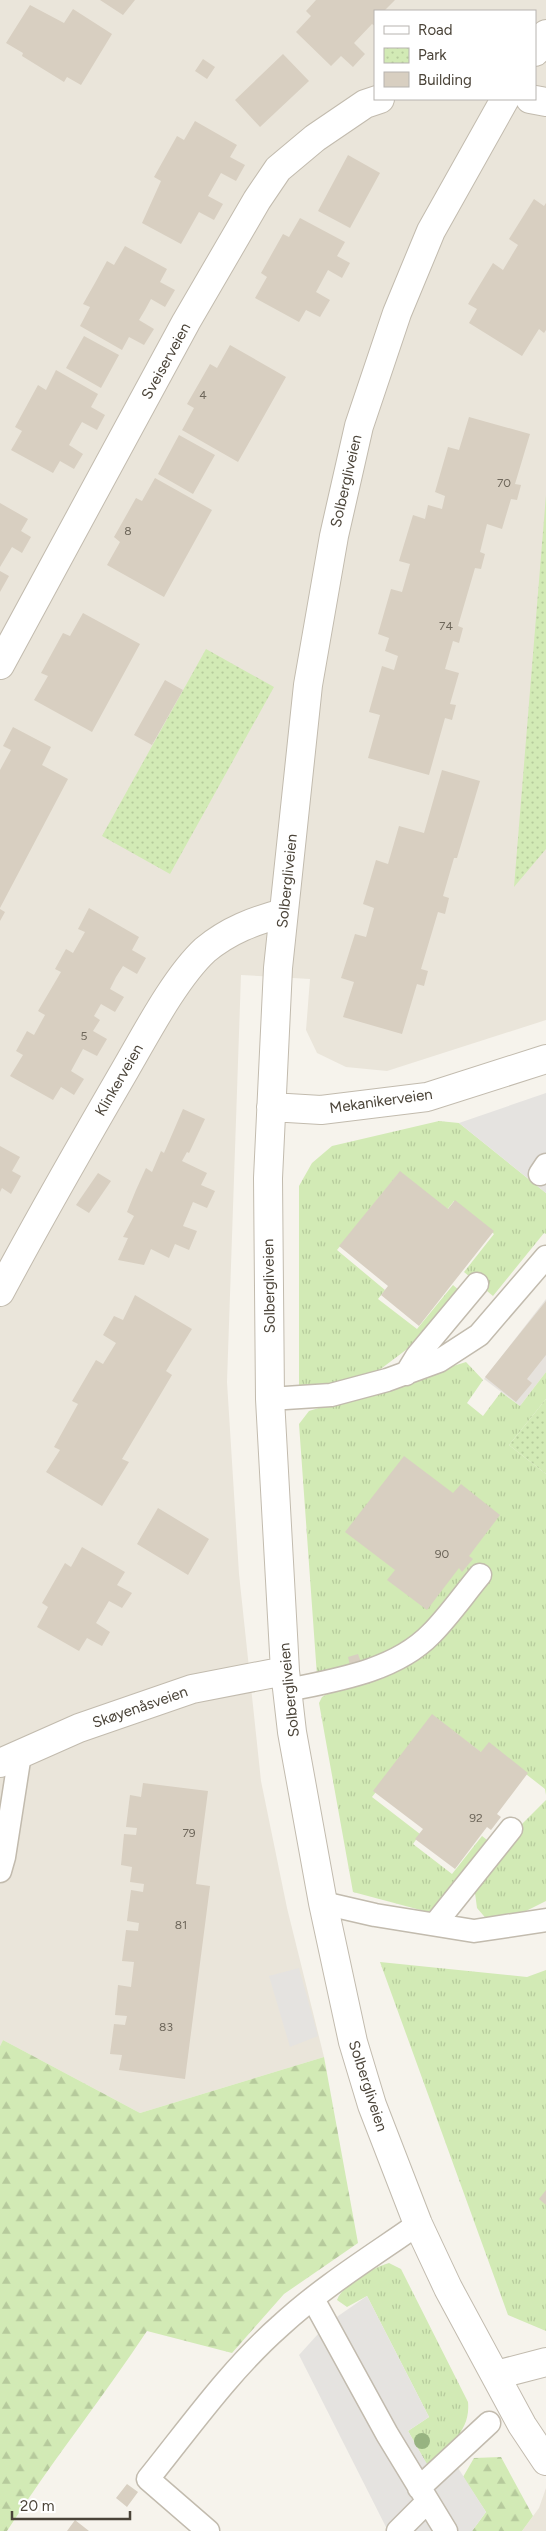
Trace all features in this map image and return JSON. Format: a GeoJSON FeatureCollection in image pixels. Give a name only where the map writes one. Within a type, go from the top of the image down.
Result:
{"type":"FeatureCollection","features":[{"type":"Feature","properties":{"kind":"street"},"geometry":{"type":"LineString","coordinates":[[536,50],[546,34]]}},
{"type":"Feature","properties":{"kind":"street","name":"Sveiserveien"},"geometry":{"type":"LineString","coordinates":[[0,665],[186,322],[262,192],[278,169],[315,138],[365,104],[377,100]]}},
{"type":"Feature","properties":{"kind":"street","name":"Solbergliveien"},"geometry":{"type":"LineString","coordinates":[[504,100],[431,231],[397,313],[359,426],[334,536],[308,685],[283,913],[268,1178],[270,1400],[286,1681],[292,1732],[323,1903],[353,2042],[372,2105],[418,2224],[448,2288],[522,2425],[546,2461]]}},
{"type":"Feature","properties":{"kind":"street","name":"Klinkerveien"},"geometry":{"type":"LineString","coordinates":[[0,1292],[42,1214],[135,1052],[180,981],[204,952],[220,939],[246,924],[283,913]]}},
{"type":"Feature","properties":{"kind":"street","name":"Mekanikerveien"},"geometry":{"type":"LineString","coordinates":[[271,1107],[321,1110],[427,1097],[546,1059]]}},
{"type":"Feature","properties":{"kind":"street","name":"Skøyenåsveien"},"geometry":{"type":"LineString","coordinates":[[10,1759],[79,1728],[192,1689],[286,1681]]}},
{"type":"Feature","properties":{"kind":"street"},"geometry":{"type":"LineString","coordinates":[[496,2375],[546,2362]]}},
{"type":"Feature","properties":{"kind":"lane"},"geometry":{"type":"LineString","coordinates":[[270,1400],[331,1395],[406,1374],[439,1361],[479,1335],[546,1257]]}},
{"type":"Feature","properties":{"kind":"lane"},"geometry":{"type":"LineString","coordinates":[[406,1374],[417,1356],[477,1284]]}},
{"type":"Feature","properties":{"kind":"lane"},"geometry":{"type":"LineString","coordinates":[[286,1681],[375,1669],[402,1656],[431,1635],[480,1575]]}},
{"type":"Feature","properties":{"kind":"lane"},"geometry":{"type":"LineString","coordinates":[[0,1870],[4,1857],[10,1759]]}},
{"type":"Feature","properties":{"kind":"lane"},"geometry":{"type":"LineString","coordinates":[[435,1924],[511,1830]]}},
{"type":"Feature","properties":{"kind":"lane"},"geometry":{"type":"LineString","coordinates":[[323,1903],[375,1915],[474,1931],[546,1920]]}},
{"type":"Feature","properties":{"kind":"lane"},"geometry":{"type":"LineString","coordinates":[[208,2531],[148,2479],[239,2366],[280,2326],[313,2299],[418,2224]]}},
{"type":"Feature","properties":{"kind":"lane"},"geometry":{"type":"LineString","coordinates":[[313,2299],[387,2434],[446,2531]]}},
{"type":"Feature","properties":{"kind":"lane"},"geometry":{"type":"LineString","coordinates":[[398,2531],[423,2494],[489,2423]]}},
{"type":"Feature","properties":{"kind":"shaded area"},"geometry":{"type":"Polygon","coordinates":[[[0,0],[546,0],[546,1020],[387,1071],[346,1067],[317,1053],[306,1030],[310,979],[241,975],[227,1382],[239,1574],[261,1781],[287,1908],[324,2057],[140,2113],[3,2040],[0,2046],[0,0]]]}},
{"type":"Feature","properties":{"kind":"shaded area"},"geometry":{"type":"Polygon","coordinates":[[[546,1093],[546,1193],[459,1123],[546,1093]]]}},
{"type":"Feature","properties":{"kind":"shaded area"},"geometry":{"type":"Polygon","coordinates":[[[546,1299],[546,1372],[520,1406],[484,1379],[546,1299]]]}},
{"type":"Feature","properties":{"kind":"shaded area"},"geometry":{"type":"Polygon","coordinates":[[[299,1968],[318,2036],[290,2047],[269,1976],[299,1968]]]}},
{"type":"Feature","properties":{"kind":"shaded area"},"geometry":{"type":"Polygon","coordinates":[[[367,2296],[429,2417],[408,2431],[427,2464],[446,2449],[486,2512],[472,2531],[388,2531],[299,2355],[328,2323],[367,2296]]]}},
{"type":"Feature","properties":{"kind":"shaded area"},"geometry":{"type":"Polygon","coordinates":[[[546,2488],[546,2531],[522,2531],[539,2508],[546,2488]]]}},
{"type":"Feature","properties":{"kind":"green space"},"geometry":{"type":"Polygon","coordinates":[[[546,495],[546,849],[514,887],[546,495]]]}},
{"type":"Feature","properties":{"kind":"green space"},"geometry":{"type":"Polygon","coordinates":[[[206,649],[274,687],[170,874],[102,836],[206,649]]]}},
{"type":"Feature","properties":{"kind":"green space"},"geometry":{"type":"Polygon","coordinates":[[[439,1121],[459,1123],[546,1193],[546,1234],[544,1233],[493,1296],[464,1272],[494,1234],[454,1201],[446,1211],[398,1174],[337,1250],[385,1290],[378,1299],[417,1329],[453,1285],[460,1291],[427,1334],[382,1368],[351,1383],[299,1390],[299,1186],[312,1163],[332,1146],[439,1121]]]}},
{"type":"Feature","properties":{"kind":"green space"},"geometry":{"type":"Polygon","coordinates":[[[466,1362],[483,1380],[467,1403],[483,1416],[501,1392],[520,1406],[546,1372],[546,1399],[509,1445],[546,1474],[546,1795],[545,1789],[489,1745],[482,1753],[434,1717],[372,1797],[420,1834],[413,1844],[452,1874],[482,1836],[491,1843],[441,1905],[428,1912],[353,1892],[319,1703],[322,1697],[329,1693],[384,1678],[439,1640],[491,1575],[476,1564],[423,1630],[385,1656],[317,1676],[299,1424],[309,1411],[466,1362]]]}},
{"type":"Feature","properties":{"kind":"green space"},"geometry":{"type":"Polygon","coordinates":[[[546,1399],[546,1474],[509,1445],[546,1399]]]}},
{"type":"Feature","properties":{"kind":"green space"},"geometry":{"type":"Polygon","coordinates":[[[546,1800],[546,1901],[508,1920],[489,1922],[477,1908],[475,1893],[517,1838],[514,1832],[546,1800]]]}},
{"type":"Feature","properties":{"kind":"green space"},"geometry":{"type":"Polygon","coordinates":[[[380,1962],[527,1977],[546,1970],[546,2331],[508,2315],[380,1962]]]}},
{"type":"Feature","properties":{"kind":"green space"},"geometry":{"type":"Polygon","coordinates":[[[3,2040],[140,2113],[324,2057],[358,2243],[284,2294],[232,2353],[147,2331],[7,2531],[0,2531],[0,2046],[3,2040]]]}},
{"type":"Feature","properties":{"kind":"green space"},"geometry":{"type":"Polygon","coordinates":[[[389,2263],[401,2269],[468,2402],[468,2413],[462,2431],[450,2446],[427,2465],[408,2431],[429,2417],[367,2296],[347,2307],[337,2300],[345,2288],[359,2277],[389,2263]]]}},
{"type":"Feature","properties":{"kind":"green space"},"geometry":{"type":"Polygon","coordinates":[[[501,2457],[533,2516],[522,2531],[472,2531],[486,2512],[463,2477],[474,2458],[501,2457]]]}},
{"type":"Feature","properties":{"kind":"building"},"geometry":{"type":"Polygon","coordinates":[[[100,0],[135,0],[123,15],[100,0]]]}},
{"type":"Feature","properties":{"kind":"building"},"geometry":{"type":"Polygon","coordinates":[[[316,0],[395,0],[385,10],[374,10],[374,25],[372,24],[354,43],[365,54],[353,67],[341,56],[331,66],[296,32],[311,16],[306,11],[316,0]]]}},
{"type":"Feature","properties":{"kind":"building"},"geometry":{"type":"Polygon","coordinates":[[[30,5],[64,23],[73,9],[112,34],[81,85],[67,77],[64,82],[22,56],[23,53],[6,43],[30,5]]]}},
{"type":"Feature","properties":{"kind":"building"},"geometry":{"type":"Polygon","coordinates":[[[283,54],[309,81],[260,127],[235,100],[283,54]]]}},
{"type":"Feature","properties":{"kind":"building"},"geometry":{"type":"Polygon","coordinates":[[[203,59],[215,67],[207,79],[195,71],[203,59]]]}},
{"type":"Feature","properties":{"kind":"building"},"geometry":{"type":"Polygon","coordinates":[[[195,121],[237,145],[230,157],[245,165],[236,181],[221,173],[208,196],[223,204],[214,220],[199,212],[181,244],[142,223],[161,181],[154,177],[177,136],[184,140],[195,121]]]}},
{"type":"Feature","properties":{"kind":"building"},"geometry":{"type":"Polygon","coordinates":[[[348,155],[380,173],[350,228],[318,211],[348,155]]]}},
{"type":"Feature","properties":{"kind":"building"},"geometry":{"type":"Polygon","coordinates":[[[534,199],[544,206],[546,203],[546,330],[544,333],[539,329],[522,356],[469,323],[477,309],[468,304],[493,263],[503,270],[518,245],[509,239],[534,199]]]}},
{"type":"Feature","properties":{"kind":"building"},"geometry":{"type":"Polygon","coordinates":[[[300,218],[345,242],[337,256],[350,263],[342,278],[328,270],[316,292],[330,300],[320,317],[306,310],[299,322],[255,298],[267,277],[261,273],[283,234],[289,237],[300,218]]]}},
{"type":"Feature","properties":{"kind":"building"},"geometry":{"type":"Polygon","coordinates":[[[125,246],[167,269],[160,282],[175,290],[165,307],[151,299],[139,320],[154,329],[144,345],[129,337],[122,350],[80,326],[90,307],[83,304],[107,261],[114,265],[125,246]]]}},
{"type":"Feature","properties":{"kind":"building"},"geometry":{"type":"Polygon","coordinates":[[[84,336],[119,355],[101,388],[66,368],[84,336]]]}},
{"type":"Feature","properties":{"kind":"building"},"geometry":{"type":"Polygon","coordinates":[[[230,345],[286,377],[238,462],[182,430],[194,408],[187,404],[210,364],[217,368],[230,345]]]}},
{"type":"Feature","properties":{"kind":"building"},"geometry":{"type":"Polygon","coordinates":[[[56,370],[98,394],[91,407],[105,415],[97,430],[82,422],[75,434],[69,445],[83,454],[74,469],[60,461],[53,473],[11,450],[22,431],[15,427],[38,385],[46,390],[56,370]]]}},
{"type":"Feature","properties":{"kind":"building"},"geometry":{"type":"Polygon","coordinates":[[[469,417],[530,434],[515,484],[521,485],[517,500],[511,499],[502,529],[487,524],[480,552],[485,554],[481,569],[475,568],[458,626],[463,628],[459,643],[453,641],[445,669],[459,673],[450,704],[456,705],[452,720],[445,718],[429,775],[368,758],[380,715],[369,712],[382,666],[394,670],[398,656],[385,651],[389,638],[378,634],[391,589],[402,592],[410,564],[399,561],[413,515],[425,519],[428,505],[442,509],[445,496],[435,492],[448,447],[459,450],[469,417]]]}},
{"type":"Feature","properties":{"kind":"building"},"geometry":{"type":"Polygon","coordinates":[[[179,435],[215,455],[193,494],[158,474],[179,435]]]}},
{"type":"Feature","properties":{"kind":"building"},"geometry":{"type":"Polygon","coordinates":[[[155,478],[212,510],[164,597],[107,565],[120,542],[114,537],[136,498],[142,501],[155,478]]]}},
{"type":"Feature","properties":{"kind":"building"},"geometry":{"type":"Polygon","coordinates":[[[0,503],[28,519],[21,531],[31,537],[22,553],[12,547],[0,567],[0,503]]]}},
{"type":"Feature","properties":{"kind":"building"},"geometry":{"type":"Polygon","coordinates":[[[0,571],[9,576],[0,592],[0,571]]]}},
{"type":"Feature","properties":{"kind":"building"},"geometry":{"type":"Polygon","coordinates":[[[83,613],[140,644],[92,732],[34,700],[48,676],[41,673],[63,633],[70,636],[83,613]]]}},
{"type":"Feature","properties":{"kind":"building"},"geometry":{"type":"Polygon","coordinates":[[[165,680],[183,690],[152,745],[134,735],[165,680]]]}},
{"type":"Feature","properties":{"kind":"building"},"geometry":{"type":"Polygon","coordinates":[[[13,727],[51,747],[42,765],[68,779],[0,908],[0,770],[11,750],[3,746],[13,727]]]}},
{"type":"Feature","properties":{"kind":"building"},"geometry":{"type":"Polygon","coordinates":[[[442,770],[480,781],[457,858],[454,858],[443,896],[449,898],[445,914],[438,912],[421,969],[428,971],[424,986],[417,984],[402,1034],[343,1017],[354,982],[341,978],[355,934],[366,937],[374,908],[363,904],[376,860],[388,864],[399,826],[424,833],[442,770]]]}},
{"type":"Feature","properties":{"kind":"building"},"geometry":{"type":"Polygon","coordinates":[[[89,908],[139,937],[132,950],[146,958],[137,974],[123,966],[110,989],[124,997],[115,1012],[101,1004],[94,1016],[100,1020],[93,1031],[107,1039],[97,1056],[83,1049],[71,1071],[84,1079],[74,1095],[61,1087],[53,1100],[10,1076],[23,1055],[16,1051],[27,1031],[34,1035],[45,1015],[38,1011],[61,972],[55,969],[66,949],[73,953],[85,932],[78,929],[89,908]]]}},
{"type":"Feature","properties":{"kind":"building"},"geometry":{"type":"Polygon","coordinates":[[[0,909],[5,912],[0,921],[0,909]]]}},
{"type":"Feature","properties":{"kind":"building"},"geometry":{"type":"Polygon","coordinates":[[[183,1109],[205,1119],[189,1153],[187,1152],[182,1161],[207,1173],[201,1185],[215,1191],[207,1208],[193,1202],[183,1226],[197,1231],[189,1250],[175,1244],[169,1258],[151,1249],[144,1265],[118,1260],[128,1238],[123,1237],[134,1216],[127,1212],[136,1190],[146,1168],[152,1172],[161,1151],[164,1153],[183,1109]]]}},
{"type":"Feature","properties":{"kind":"building"},"geometry":{"type":"Polygon","coordinates":[[[0,1146],[20,1157],[12,1171],[21,1176],[11,1194],[2,1188],[0,1192],[0,1146]]]}},
{"type":"Feature","properties":{"kind":"building"},"geometry":{"type":"Polygon","coordinates":[[[400,1171],[448,1209],[455,1200],[494,1231],[419,1326],[381,1295],[388,1286],[339,1246],[400,1171]]]}},
{"type":"Feature","properties":{"kind":"building"},"geometry":{"type":"Polygon","coordinates":[[[98,1173],[111,1181],[89,1213],[76,1205],[98,1173]]]}},
{"type":"Feature","properties":{"kind":"building"},"geometry":{"type":"Polygon","coordinates":[[[135,1295],[192,1329],[166,1371],[172,1375],[122,1459],[129,1462],[102,1506],[46,1472],[60,1450],[54,1447],[78,1404],[72,1401],[96,1360],[103,1364],[116,1343],[103,1335],[114,1316],[123,1320],[135,1295]]]}},
{"type":"Feature","properties":{"kind":"building"},"geometry":{"type":"Polygon","coordinates":[[[546,1301],[546,1355],[527,1379],[532,1383],[516,1402],[485,1377],[546,1301]]]}},
{"type":"Feature","properties":{"kind":"building"},"geometry":{"type":"Polygon","coordinates":[[[404,1456],[453,1493],[461,1484],[500,1515],[469,1556],[473,1559],[462,1572],[459,1568],[427,1610],[387,1580],[395,1570],[345,1532],[404,1456]]]}},
{"type":"Feature","properties":{"kind":"building"},"geometry":{"type":"Polygon","coordinates":[[[158,1508],[209,1539],[188,1575],[137,1544],[158,1508]]]}},
{"type":"Feature","properties":{"kind":"building"},"geometry":{"type":"Polygon","coordinates":[[[82,1547],[125,1572],[117,1585],[132,1593],[122,1608],[109,1601],[96,1623],[110,1632],[102,1646],[87,1638],[79,1651],[37,1627],[48,1607],[42,1603],[65,1563],[71,1567],[82,1547]]]}},
{"type":"Feature","properties":{"kind":"building"},"geometry":{"type":"Polygon","coordinates":[[[358,1654],[361,1662],[350,1665],[348,1657],[358,1654]]]}},
{"type":"Feature","properties":{"kind":"building"},"geometry":{"type":"Polygon","coordinates":[[[432,1714],[481,1752],[489,1742],[528,1773],[497,1814],[501,1817],[491,1830],[487,1827],[455,1869],[415,1839],[423,1829],[373,1791],[432,1714]]]}},
{"type":"Feature","properties":{"kind":"building"},"geometry":{"type":"Polygon","coordinates":[[[143,1783],[208,1791],[196,1884],[210,1886],[185,2079],[119,2070],[122,2055],[110,2054],[114,2024],[125,2025],[127,2016],[115,2015],[118,1985],[131,1987],[134,1962],[122,1961],[126,1930],[138,1931],[139,1923],[127,1921],[131,1890],[143,1892],[144,1884],[130,1882],[132,1867],[121,1865],[124,1834],[136,1835],[137,1828],[126,1827],[130,1795],[141,1797],[143,1783]]]}},
{"type":"Feature","properties":{"kind":"building"},"geometry":{"type":"Polygon","coordinates":[[[546,2190],[546,2205],[539,2199],[546,2190]]]}},
{"type":"Feature","properties":{"kind":"building"},"geometry":{"type":"Polygon","coordinates":[[[127,2484],[138,2492],[127,2507],[116,2498],[127,2484]]]}},
{"type":"Feature","properties":{"kind":"building"},"geometry":{"type":"Polygon","coordinates":[[[75,2520],[89,2531],[67,2531],[75,2520]]]}}]}
